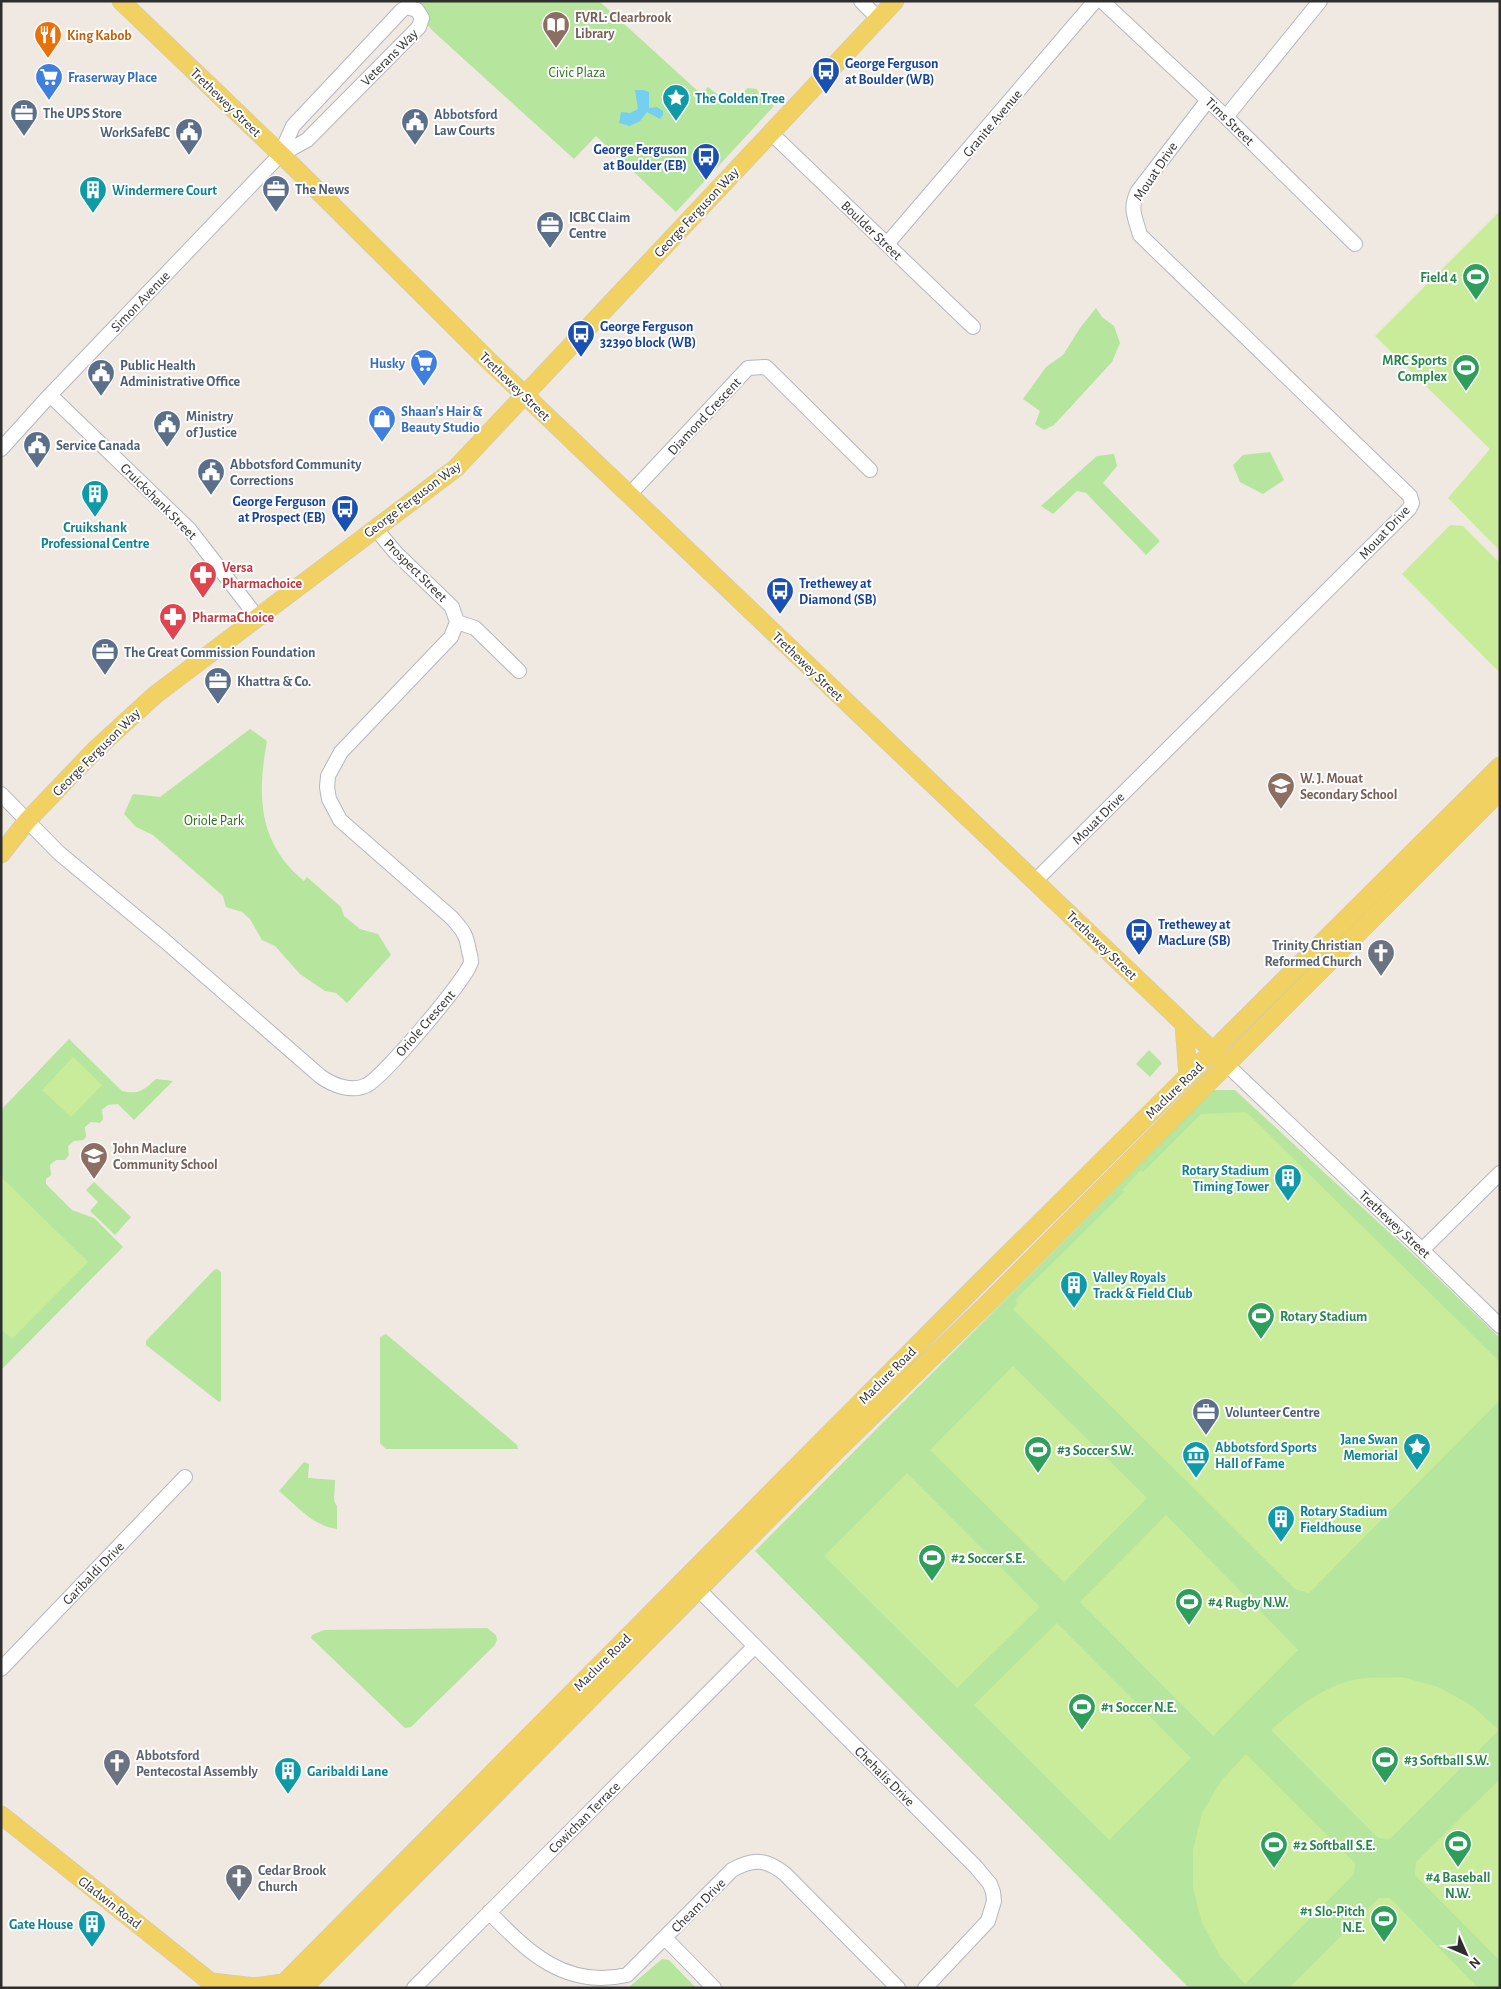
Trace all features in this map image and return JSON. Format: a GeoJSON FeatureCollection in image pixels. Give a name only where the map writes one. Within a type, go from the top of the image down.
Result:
{"type":"FeatureCollection","features":[{"type":"Feature","properties":{"kind":"main road","name":"Trethewey Street"},"geometry":{"type":"LineString","coordinates":[[121,1],[525,395],[1226,1064]]}},
{"type":"Feature","properties":{"kind":"main road","name":"George Ferguson Way"},"geometry":{"type":"LineString","coordinates":[[1,854],[27,821],[123,722],[155,695],[257,617],[456,468],[894,1]]}},
{"type":"Feature","properties":{"kind":"main road","name":"Maclure Road"},"geometry":{"type":"LineString","coordinates":[[303,1988],[979,1283],[1500,766]]}},
{"type":"Feature","properties":{"kind":"main road","name":"Maclure Road"},"geometry":{"type":"LineString","coordinates":[[281,1986],[1226,1064],[1500,791]]}},
{"type":"Feature","properties":{"kind":"main road"},"geometry":{"type":"LineString","coordinates":[[1184,1024],[1188,1076]]}},
{"type":"Feature","properties":{"kind":"main road","name":"Gladwin Road"},"geometry":{"type":"LineString","coordinates":[[1,1816],[213,1986]]}},
{"type":"Feature","properties":{"kind":"main road"},"geometry":{"type":"LineString","coordinates":[[213,1986],[281,1986]]}},
{"type":"Feature","properties":{"kind":"street"},"geometry":{"type":"LineString","coordinates":[[861,1],[878,18]]}},
{"type":"Feature","properties":{"kind":"street","name":"Granite Avenue"},"geometry":{"type":"LineString","coordinates":[[887,244],[1096,1]]}},
{"type":"Feature","properties":{"kind":"street","name":"Tims Street"},"geometry":{"type":"LineString","coordinates":[[1102,1],[1226,117],[1355,244]]}},
{"type":"Feature","properties":{"kind":"street"},"geometry":{"type":"LineString","coordinates":[[1226,117],[1320,1]]}},
{"type":"Feature","properties":{"kind":"street","name":"Veterans Way"},"geometry":{"type":"LineString","coordinates":[[406,8],[417,10],[422,18],[419,27],[307,140],[280,154],[293,126],[360,54],[402,10],[406,8]]}},
{"type":"Feature","properties":{"kind":"street","name":"Mouat Drive"},"geometry":{"type":"LineString","coordinates":[[1035,880],[1409,509],[1412,503],[1410,496],[1140,235],[1132,208],[1134,198],[1208,100]]}},
{"type":"Feature","properties":{"kind":"street","name":"Boulder Street"},"geometry":{"type":"LineString","coordinates":[[771,133],[973,327]]}},
{"type":"Feature","properties":{"kind":"street","name":"Simon Avenue"},"geometry":{"type":"LineString","coordinates":[[1,450],[50,395],[280,154]]}},
{"type":"Feature","properties":{"kind":"street","name":"Diamond Crescent"},"geometry":{"type":"LineString","coordinates":[[629,495],[748,368],[766,367],[870,470]]}},
{"type":"Feature","properties":{"kind":"street","name":"Cruickshank Street"},"geometry":{"type":"LineString","coordinates":[[50,395],[189,529],[257,617]]}},
{"type":"Feature","properties":{"kind":"street","name":"Prospect Street"},"geometry":{"type":"LineString","coordinates":[[375,528],[396,552],[452,606],[457,622]]}},
{"type":"Feature","properties":{"kind":"street"},"geometry":{"type":"LineString","coordinates":[[457,622],[475,628],[519,671]]}},
{"type":"Feature","properties":{"kind":"street","name":"Oriole Crescent"},"geometry":{"type":"LineString","coordinates":[[1,794],[59,852],[166,941],[320,1076],[331,1084],[345,1088],[366,1086],[384,1072],[451,993],[471,962],[467,935],[452,918],[340,820],[329,799],[327,788],[328,776],[342,752],[452,637],[457,622]]}},
{"type":"Feature","properties":{"kind":"street","name":"Trethewey Street"},"geometry":{"type":"LineString","coordinates":[[1226,1064],[1500,1326]]}},
{"type":"Feature","properties":{"kind":"street"},"geometry":{"type":"LineString","coordinates":[[1422,1250],[1500,1173]]}},
{"type":"Feature","properties":{"kind":"street","name":"Garibaldi Drive"},"geometry":{"type":"LineString","coordinates":[[1,1669],[186,1477]]}},
{"type":"Feature","properties":{"kind":"street","name":"Chehalis Drive"},"geometry":{"type":"LineString","coordinates":[[692,1584],[976,1867],[990,1884],[994,1901],[988,1921],[925,1988]]}},
{"type":"Feature","properties":{"kind":"street","name":"Cowichan Terrace"},"geometry":{"type":"LineString","coordinates":[[414,1988],[755,1646]]}},
{"type":"Feature","properties":{"kind":"street","name":"Cheam Drive"},"geometry":{"type":"LineString","coordinates":[[489,1912],[546,1970],[562,1980],[581,1985],[599,1985],[614,1982],[627,1975],[732,1870],[745,1863],[759,1861],[772,1864],[785,1874],[898,1988]]}},
{"type":"Feature","properties":{"kind":"street"},"geometry":{"type":"LineString","coordinates":[[665,1938],[714,1988]]}},
{"type":"Feature","properties":{"kind":"green space","name":"Civic Plaza"},"geometry":{"type":"Polygon","coordinates":[[[404,1],[599,1],[701,94],[708,87],[721,97],[735,98],[748,88],[756,89],[774,106],[676,212],[596,136],[574,159],[435,33],[404,1]]]}},
{"type":"Feature","properties":{"kind":"green space","name":"MRC Sports Complex"},"geometry":{"type":"Polygon","coordinates":[[[1500,211],[1500,551],[1448,498],[1490,449],[1375,336],[1500,211]]]}},
{"type":"Feature","properties":{"kind":"green space"},"geometry":{"type":"Polygon","coordinates":[[[1096,308],[1102,317],[1114,326],[1120,343],[1112,362],[1054,425],[1044,430],[1035,424],[1040,411],[1023,399],[1046,367],[1063,355],[1080,328],[1096,308]]]}},
{"type":"Feature","properties":{"kind":"green space"},"geometry":{"type":"Polygon","coordinates":[[[1270,452],[1284,480],[1263,494],[1240,482],[1233,465],[1243,455],[1270,452]]]}},
{"type":"Feature","properties":{"kind":"green space"},"geometry":{"type":"Polygon","coordinates":[[[1114,454],[1117,466],[1103,483],[1160,541],[1146,555],[1086,493],[1077,491],[1053,514],[1041,506],[1097,456],[1114,454]]]}},
{"type":"Feature","properties":{"kind":"green space"},"geometry":{"type":"Polygon","coordinates":[[[1450,525],[1463,526],[1500,563],[1500,673],[1402,574],[1450,525]]]}},
{"type":"Feature","properties":{"kind":"green space","name":"Oriole Park"},"geometry":{"type":"Polygon","coordinates":[[[250,729],[267,741],[262,781],[262,799],[269,835],[277,851],[304,881],[307,877],[341,907],[344,916],[360,929],[378,934],[391,955],[347,1003],[336,993],[325,991],[300,974],[275,946],[262,940],[250,919],[242,912],[226,907],[223,896],[153,835],[136,827],[124,814],[133,794],[160,797],[250,729]]]}},
{"type":"Feature","properties":{"kind":"green space"},"geometry":{"type":"Polygon","coordinates":[[[69,1039],[122,1091],[141,1091],[156,1079],[173,1081],[134,1120],[118,1104],[108,1105],[102,1110],[103,1119],[100,1123],[91,1122],[85,1127],[86,1137],[83,1140],[74,1141],[68,1146],[69,1155],[65,1160],[56,1160],[50,1165],[51,1175],[46,1179],[46,1184],[72,1210],[94,1218],[123,1247],[1,1370],[1,1110],[69,1039]]]}},
{"type":"Feature","properties":{"kind":"green space"},"geometry":{"type":"Polygon","coordinates":[[[1149,1050],[1162,1063],[1150,1077],[1136,1064],[1149,1050]]]}},
{"type":"Feature","properties":{"kind":"green space"},"geometry":{"type":"Polygon","coordinates":[[[73,1057],[102,1085],[71,1117],[42,1090],[73,1057]]]}},
{"type":"Feature","properties":{"kind":"green space"},"geometry":{"type":"Polygon","coordinates":[[[1214,1090],[1235,1090],[1418,1259],[1500,1338],[1500,1988],[1189,1988],[755,1551],[1214,1090]]]}},
{"type":"Feature","properties":{"kind":"green space","name":"Rotary Stadium"},"geometry":{"type":"Polygon","coordinates":[[[1246,1112],[1500,1362],[1500,1400],[1309,1593],[1295,1589],[1013,1309],[1018,1303],[1015,1300],[1124,1192],[1122,1190],[1141,1170],[1143,1172],[1201,1114],[1246,1112]]]}},
{"type":"Feature","properties":{"kind":"green space"},"geometry":{"type":"Polygon","coordinates":[[[1,1177],[88,1262],[12,1339],[1,1329],[1,1177]]]}},
{"type":"Feature","properties":{"kind":"green space"},"geometry":{"type":"Polygon","coordinates":[[[94,1182],[131,1217],[115,1235],[90,1211],[98,1202],[86,1190],[94,1182]]]}},
{"type":"Feature","properties":{"kind":"green space"},"geometry":{"type":"Polygon","coordinates":[[[217,1269],[221,1272],[221,1401],[219,1402],[146,1345],[146,1341],[217,1269]]]}},
{"type":"Feature","properties":{"kind":"green space"},"geometry":{"type":"Polygon","coordinates":[[[386,1334],[517,1445],[518,1449],[386,1449],[380,1443],[380,1337],[386,1334]]]}},
{"type":"Feature","properties":{"kind":"green space","name":"#3 Soccer S.W."},"geometry":{"type":"Polygon","coordinates":[[[1013,1366],[1147,1498],[1064,1582],[930,1450],[1013,1366]]]}},
{"type":"Feature","properties":{"kind":"green space"},"geometry":{"type":"Polygon","coordinates":[[[304,1462],[309,1464],[308,1478],[335,1480],[334,1501],[337,1506],[337,1529],[313,1520],[279,1491],[304,1462]]]}},
{"type":"Feature","properties":{"kind":"green space","name":"#2 Soccer S.E."},"geometry":{"type":"Polygon","coordinates":[[[907,1473],[1040,1607],[957,1688],[824,1556],[907,1473]]]}},
{"type":"Feature","properties":{"kind":"green space","name":"#4 Rugby N.W."},"geometry":{"type":"Polygon","coordinates":[[[1166,1515],[1298,1650],[1213,1736],[1080,1602],[1166,1515]]]}},
{"type":"Feature","properties":{"kind":"green space","name":"#1 Soccer N.E."},"geometry":{"type":"Polygon","coordinates":[[[1057,1623],[1191,1758],[1109,1840],[974,1705],[1057,1623]]]}},
{"type":"Feature","properties":{"kind":"green space"},"geometry":{"type":"Polygon","coordinates":[[[487,1628],[496,1635],[495,1645],[411,1727],[405,1728],[311,1638],[312,1635],[324,1630],[487,1628]]]}},
{"type":"Feature","properties":{"kind":"green space","name":"#3 Softball S.W."},"geometry":{"type":"Polygon","coordinates":[[[1402,1677],[1438,1687],[1471,1705],[1499,1730],[1390,1839],[1378,1838],[1271,1730],[1292,1712],[1327,1689],[1353,1680],[1402,1677]]]}},
{"type":"Feature","properties":{"kind":"green space","name":"#2 Softball S.E."},"geometry":{"type":"Polygon","coordinates":[[[1246,1754],[1355,1863],[1354,1874],[1245,1984],[1220,1956],[1202,1923],[1193,1887],[1193,1850],[1202,1813],[1221,1781],[1246,1754]]]}},
{"type":"Feature","properties":{"kind":"green space","name":"#4 Baseball N.W."},"geometry":{"type":"Polygon","coordinates":[[[1500,1779],[1500,1961],[1415,1875],[1416,1862],[1500,1779]]]}},
{"type":"Feature","properties":{"kind":"green space","name":"#1 Slo-Pitch N.E."},"geometry":{"type":"Polygon","coordinates":[[[1379,1898],[1390,1898],[1478,1988],[1289,1988],[1379,1898]]]}},
{"type":"Feature","properties":{"kind":"green space"},"geometry":{"type":"Polygon","coordinates":[[[662,1959],[669,1960],[696,1988],[628,1988],[662,1959]]]}},
{"type":"Feature","properties":{"kind":"water"},"geometry":{"type":"Polygon","coordinates":[[[635,90],[649,92],[649,108],[657,107],[663,111],[660,119],[647,112],[640,121],[630,126],[619,123],[621,112],[630,113],[638,109],[635,90]]]}},
{"type":"Feature","properties":{"kind":"place","name":"FVRL: Clearbrook Library"},"geometry":{"type":"Point","coordinates":[556,49]}},
{"type":"Feature","properties":{"kind":"place","name":"King Kabob"},"geometry":{"type":"Point","coordinates":[48,59]}},
{"type":"Feature","properties":{"kind":"place","name":"George Ferguson at Boulder (WB)"},"geometry":{"type":"Point","coordinates":[826,95]}},
{"type":"Feature","properties":{"kind":"place","name":"Fraserway Place"},"geometry":{"type":"Point","coordinates":[49,101]}},
{"type":"Feature","properties":{"kind":"place","name":"The Golden Tree"},"geometry":{"type":"Point","coordinates":[676,122]}},
{"type":"Feature","properties":{"kind":"place","name":"The UPS Store"},"geometry":{"type":"Point","coordinates":[24,137]}},
{"type":"Feature","properties":{"kind":"place","name":"Abbotsford Law Courts"},"geometry":{"type":"Point","coordinates":[415,146]}},
{"type":"Feature","properties":{"kind":"place","name":"WorkSafeBC"},"geometry":{"type":"Point","coordinates":[189,156]}},
{"type":"Feature","properties":{"kind":"place","name":"George Ferguson at Boulder (EB)"},"geometry":{"type":"Point","coordinates":[706,181]}},
{"type":"Feature","properties":{"kind":"place","name":"The News"},"geometry":{"type":"Point","coordinates":[276,213]}},
{"type":"Feature","properties":{"kind":"place","name":"Windermere Court"},"geometry":{"type":"Point","coordinates":[93,214]}},
{"type":"Feature","properties":{"kind":"place","name":"ICBC Claim Centre"},"geometry":{"type":"Point","coordinates":[550,249]}},
{"type":"Feature","properties":{"kind":"place","name":"Field 4"},"geometry":{"type":"Point","coordinates":[1476,301]}},
{"type":"Feature","properties":{"kind":"place","name":"George Ferguson 32390 block (WB)"},"geometry":{"type":"Point","coordinates":[581,358]}},
{"type":"Feature","properties":{"kind":"place","name":"Husky"},"geometry":{"type":"Point","coordinates":[424,387]}},
{"type":"Feature","properties":{"kind":"place","name":"MRC Sports Complex"},"geometry":{"type":"Point","coordinates":[1466,392]}},
{"type":"Feature","properties":{"kind":"place","name":"Public Health Administrative Office"},"geometry":{"type":"Point","coordinates":[101,397]}},
{"type":"Feature","properties":{"kind":"place","name":"Shaan's Hair & Beauty Studio"},"geometry":{"type":"Point","coordinates":[382,443]}},
{"type":"Feature","properties":{"kind":"place","name":"Ministry of Justice"},"geometry":{"type":"Point","coordinates":[167,448]}},
{"type":"Feature","properties":{"kind":"place","name":"Service Canada"},"geometry":{"type":"Point","coordinates":[37,469]}},
{"type":"Feature","properties":{"kind":"place","name":"Abbotsford Community Corrections"},"geometry":{"type":"Point","coordinates":[211,496]}},
{"type":"Feature","properties":{"kind":"place","name":"Cruikshank Professional Centre"},"geometry":{"type":"Point","coordinates":[95,518]}},
{"type":"Feature","properties":{"kind":"place","name":"George Ferguson at Prospect (EB)"},"geometry":{"type":"Point","coordinates":[345,533]}},
{"type":"Feature","properties":{"kind":"place","name":"Versa Pharmachoice"},"geometry":{"type":"Point","coordinates":[203,599]}},
{"type":"Feature","properties":{"kind":"place","name":"Trethewey at Diamond (SB)"},"geometry":{"type":"Point","coordinates":[780,615]}},
{"type":"Feature","properties":{"kind":"place","name":"PharmaChoice"},"geometry":{"type":"Point","coordinates":[173,641]}},
{"type":"Feature","properties":{"kind":"place","name":"The Great Commission Foundation"},"geometry":{"type":"Point","coordinates":[105,676]}},
{"type":"Feature","properties":{"kind":"place","name":"Khattra & Co."},"geometry":{"type":"Point","coordinates":[218,705]}},
{"type":"Feature","properties":{"kind":"place","name":"W. J. Mouat Secondary School"},"geometry":{"type":"Point","coordinates":[1281,810]}},
{"type":"Feature","properties":{"kind":"place","name":"Trethewey at MacLure (SB)"},"geometry":{"type":"Point","coordinates":[1139,956]}},
{"type":"Feature","properties":{"kind":"place","name":"Trinity Christian Reformed Church"},"geometry":{"type":"Point","coordinates":[1381,977]}},
{"type":"Feature","properties":{"kind":"place","name":"John Maclure Community School"},"geometry":{"type":"Point","coordinates":[94,1180]}},
{"type":"Feature","properties":{"kind":"place","name":"Rotary Stadium Timing Tower"},"geometry":{"type":"Point","coordinates":[1288,1202]}},
{"type":"Feature","properties":{"kind":"place","name":"Valley Royals Track & Field Club"},"geometry":{"type":"Point","coordinates":[1074,1309]}},
{"type":"Feature","properties":{"kind":"place","name":"Rotary Stadium"},"geometry":{"type":"Point","coordinates":[1261,1340]}},
{"type":"Feature","properties":{"kind":"place","name":"Volunteer Centre"},"geometry":{"type":"Point","coordinates":[1206,1436]}},
{"type":"Feature","properties":{"kind":"place","name":"Jane Swan Memorial"},"geometry":{"type":"Point","coordinates":[1417,1471]}},
{"type":"Feature","properties":{"kind":"place","name":"#3 Soccer S.W."},"geometry":{"type":"Point","coordinates":[1038,1474]}},
{"type":"Feature","properties":{"kind":"place","name":"Abbotsford Sports Hall of Fame"},"geometry":{"type":"Point","coordinates":[1196,1479]}},
{"type":"Feature","properties":{"kind":"place","name":"Rotary Stadium Fieldhouse"},"geometry":{"type":"Point","coordinates":[1281,1543]}},
{"type":"Feature","properties":{"kind":"place","name":"#2 Soccer S.E."},"geometry":{"type":"Point","coordinates":[932,1582]}},
{"type":"Feature","properties":{"kind":"place","name":"#4 Rugby N.W."},"geometry":{"type":"Point","coordinates":[1189,1626]}},
{"type":"Feature","properties":{"kind":"place","name":"#1 Soccer N.E."},"geometry":{"type":"Point","coordinates":[1082,1731]}},
{"type":"Feature","properties":{"kind":"place","name":"#3 Softball S.W."},"geometry":{"type":"Point","coordinates":[1385,1784]}},
{"type":"Feature","properties":{"kind":"place","name":"Abbotsford Pentecostal Assembly"},"geometry":{"type":"Point","coordinates":[117,1787]}},
{"type":"Feature","properties":{"kind":"place","name":"Garibaldi Lane"},"geometry":{"type":"Point","coordinates":[288,1795]}},
{"type":"Feature","properties":{"kind":"place","name":"#4 Baseball N.W."},"geometry":{"type":"Point","coordinates":[1458,1868]}},
{"type":"Feature","properties":{"kind":"place","name":"#2 Softball S.E."},"geometry":{"type":"Point","coordinates":[1274,1869]}},
{"type":"Feature","properties":{"kind":"place","name":"Cedar Brook Church"},"geometry":{"type":"Point","coordinates":[239,1902]}},
{"type":"Feature","properties":{"kind":"place","name":"#1 Slo-Pitch N.E."},"geometry":{"type":"Point","coordinates":[1384,1943]}},
{"type":"Feature","properties":{"kind":"place","name":"Gate House"},"geometry":{"type":"Point","coordinates":[92,1948]}}]}
